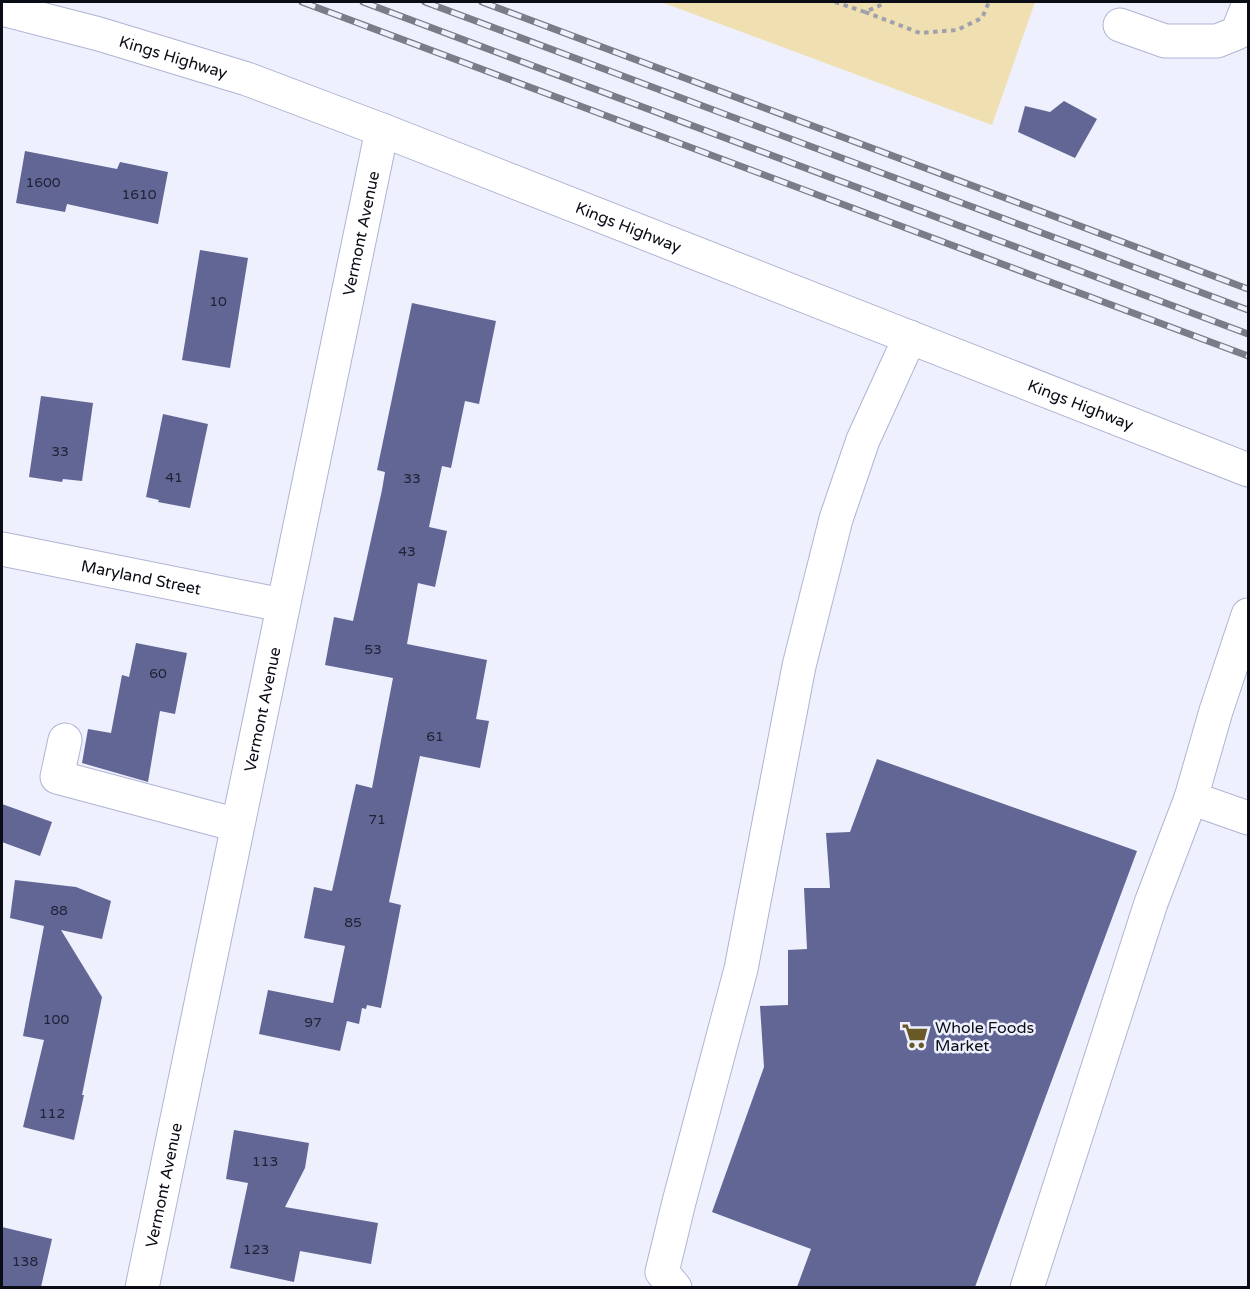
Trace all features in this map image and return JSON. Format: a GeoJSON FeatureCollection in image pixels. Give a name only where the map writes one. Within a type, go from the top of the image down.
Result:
{"type":"FeatureCollection","features":[{"type":"Feature","properties":{"kind":"street"},"geometry":{"type":"LineString","coordinates":[[1120,25],[1165,41],[1216,41],[1237,33],[1248,6]]}},
{"type":"Feature","properties":{"kind":"street","name":"Kings Highway"},"geometry":{"type":"LineString","coordinates":[[2,9],[99,34],[247,79],[1248,470]]}},
{"type":"Feature","properties":{"kind":"street","name":"Vermont Avenue"},"geometry":{"type":"LineString","coordinates":[[142,1287],[382,130]]}},
{"type":"Feature","properties":{"kind":"street"},"geometry":{"type":"LineString","coordinates":[[675,1287],[662,1272],[741,969],[799,666],[836,519],[863,440],[910,338]]}},
{"type":"Feature","properties":{"kind":"street","name":"Maryland Street"},"geometry":{"type":"LineString","coordinates":[[2,549],[282,605]]}},
{"type":"Feature","properties":{"kind":"street"},"geometry":{"type":"LineString","coordinates":[[1027,1287],[1151,903],[1191,798],[1216,711],[1248,615]]}},
{"type":"Feature","properties":{"kind":"street"},"geometry":{"type":"LineString","coordinates":[[65,740],[57,777],[237,825]]}},
{"type":"Feature","properties":{"kind":"street"},"geometry":{"type":"LineString","coordinates":[[1191,798],[1248,818]]}},
{"type":"Feature","properties":{"kind":"path"},"geometry":{"type":"LineString","coordinates":[[835,2],[920,33],[957,30],[982,18],[988,2]]}},
{"type":"Feature","properties":{"kind":"path"},"geometry":{"type":"LineString","coordinates":[[865,12],[884,3]]}},
{"type":"Feature","properties":{"kind":"shaded area"},"geometry":{"type":"Polygon","coordinates":[[[661,2],[1035,2],[992,125],[661,2]]]}},
{"type":"Feature","properties":{"kind":"building"},"geometry":{"type":"Polygon","coordinates":[[[1064,101],[1097,119],[1075,158],[1018,132],[1025,106],[1050,112],[1064,101]]]}},
{"type":"Feature","properties":{"kind":"building"},"geometry":{"type":"Polygon","coordinates":[[[25,151],[117,169],[120,162],[168,172],[158,224],[67,204],[65,212],[16,203],[25,151]]]}},
{"type":"Feature","properties":{"kind":"building"},"geometry":{"type":"Polygon","coordinates":[[[200,250],[248,258],[230,368],[182,360],[200,250]]]}},
{"type":"Feature","properties":{"kind":"building"},"geometry":{"type":"Polygon","coordinates":[[[412,303],[496,321],[479,404],[465,401],[451,468],[442,466],[429,527],[447,531],[435,587],[418,583],[407,644],[487,660],[476,719],[489,721],[480,768],[420,756],[389,902],[401,905],[381,1008],[367,1005],[366,1009],[362,1008],[359,1024],[347,1021],[340,1051],[259,1034],[268,990],[333,1003],[345,946],[304,938],[314,887],[332,891],[356,784],[372,788],[393,678],[325,665],[334,617],[353,621],[382,490],[385,472],[377,470],[412,303]]]}},
{"type":"Feature","properties":{"kind":"building"},"geometry":{"type":"Polygon","coordinates":[[[41,396],[93,403],[82,481],[63,479],[62,482],[29,477],[41,396]]]}},
{"type":"Feature","properties":{"kind":"building"},"geometry":{"type":"Polygon","coordinates":[[[163,414],[208,424],[190,508],[158,502],[159,500],[146,497],[163,414]]]}},
{"type":"Feature","properties":{"kind":"building"},"geometry":{"type":"Polygon","coordinates":[[[136,643],[187,653],[175,714],[160,711],[148,782],[82,763],[88,729],[111,733],[122,675],[129,677],[136,643]]]}},
{"type":"Feature","properties":{"kind":"building","name":"Whole Foods Market"},"geometry":{"type":"Polygon","coordinates":[[[877,759],[1137,851],[975,1287],[797,1287],[811,1249],[712,1212],[764,1067],[760,1006],[788,1005],[788,950],[807,949],[804,888],[830,888],[826,833],[850,832],[877,759]]]}},
{"type":"Feature","properties":{"kind":"building"},"geometry":{"type":"Polygon","coordinates":[[[2,804],[52,822],[40,856],[2,842],[2,804]]]}},
{"type":"Feature","properties":{"kind":"building"},"geometry":{"type":"Polygon","coordinates":[[[15,880],[76,887],[111,901],[102,939],[61,930],[102,997],[74,1140],[23,1127],[44,1040],[23,1036],[44,926],[10,918],[15,880]]]}},
{"type":"Feature","properties":{"kind":"building"},"geometry":{"type":"Polygon","coordinates":[[[234,1130],[309,1143],[305,1168],[285,1207],[378,1223],[371,1264],[300,1251],[294,1282],[230,1268],[248,1183],[226,1179],[234,1130]]]}},
{"type":"Feature","properties":{"kind":"building"},"geometry":{"type":"Polygon","coordinates":[[[2,1227],[52,1239],[41,1287],[2,1287],[2,1227]]]}},
{"type":"Feature","properties":{"kind":"railway"},"geometry":{"type":"LineString","coordinates":[[302,2],[1248,356]]}},
{"type":"Feature","properties":{"kind":"railway"},"geometry":{"type":"LineString","coordinates":[[363,2],[1248,334]]}},
{"type":"Feature","properties":{"kind":"railway"},"geometry":{"type":"LineString","coordinates":[[425,2],[1248,310]]}},
{"type":"Feature","properties":{"kind":"railway"},"geometry":{"type":"LineString","coordinates":[[482,2],[1248,289]]}},
{"type":"Feature","properties":{"kind":"place","name":"Whole Foods Market"},"geometry":{"type":"Point","coordinates":[915,1036]}}]}
